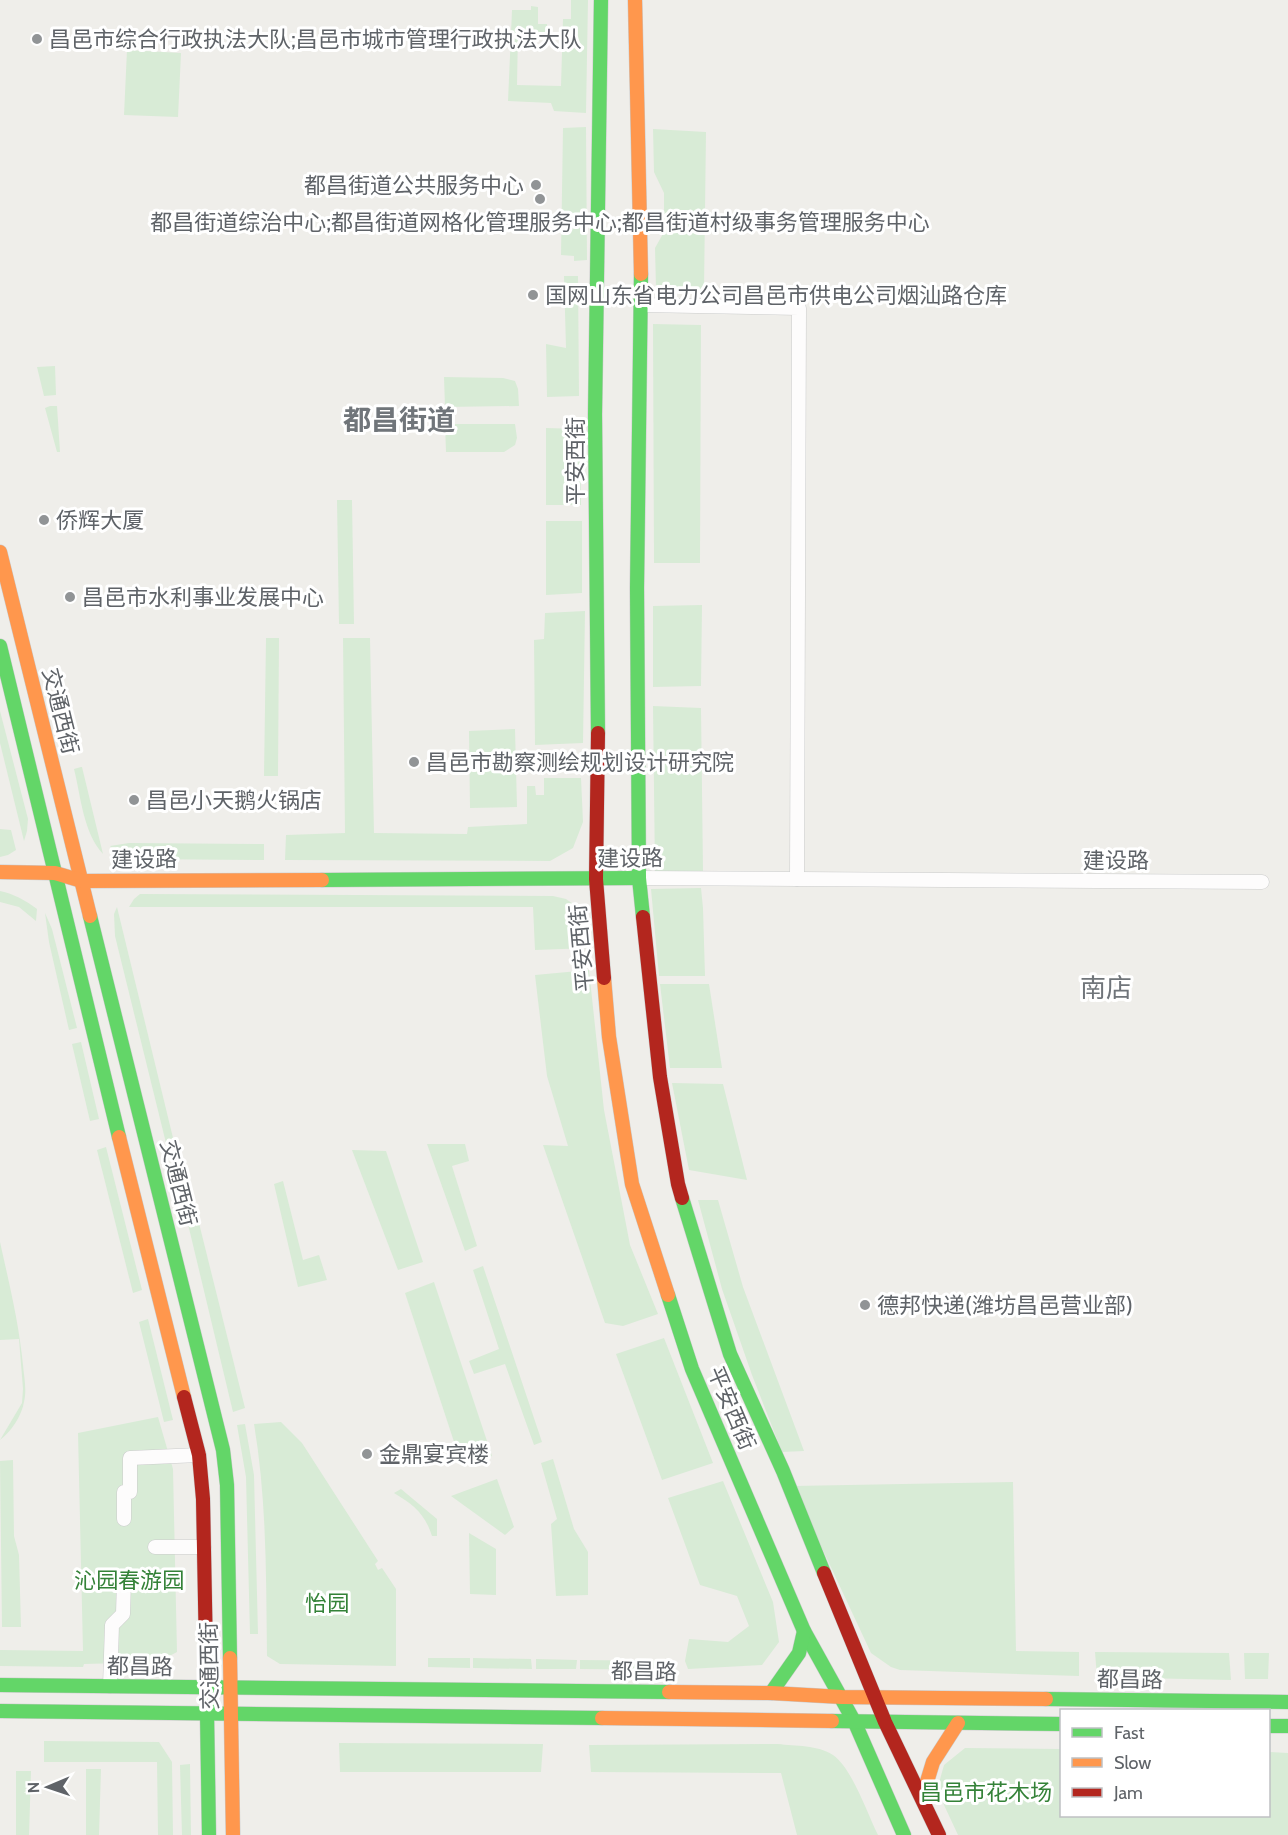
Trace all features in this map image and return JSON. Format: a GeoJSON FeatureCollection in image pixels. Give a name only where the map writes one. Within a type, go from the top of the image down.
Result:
{"type":"FeatureCollection","features":[{"type":"Feature","properties":{"kind":"main road","name":"平安西街"},"geometry":{"type":"LineString","coordinates":[[601,0],[595,415],[598,761],[596,879],[609,1037],[632,1184],[692,1369],[804,1631],[855,1723],[904,1835]]}},
{"type":"Feature","properties":{"kind":"main road","name":"平安西街"},"geometry":{"type":"LineString","coordinates":[[634,0],[642,304],[637,588],[639,878],[660,1077],[678,1184],[730,1354],[783,1472],[885,1722],[939,1835]]}},
{"type":"Feature","properties":{"kind":"main road","name":"交通西街"},"geometry":{"type":"LineString","coordinates":[[0,552],[223,1450],[227,1485],[232,1835]]}},
{"type":"Feature","properties":{"kind":"main road","name":"交通西街"},"geometry":{"type":"LineString","coordinates":[[0,646],[159,1303],[199,1455],[203,1499],[209,1835]]}},
{"type":"Feature","properties":{"kind":"main road","name":"建设路"},"geometry":{"type":"LineString","coordinates":[[0,872],[55,873],[82,881],[639,878]]}},
{"type":"Feature","properties":{"kind":"main road"},"geometry":{"type":"LineString","coordinates":[[771,1693],[799,1653],[804,1631]]}},
{"type":"Feature","properties":{"kind":"main road","name":"都昌路"},"geometry":{"type":"LineString","coordinates":[[0,1685],[771,1693],[876,1698],[1288,1702]]}},
{"type":"Feature","properties":{"kind":"main road","name":"都昌路"},"geometry":{"type":"LineString","coordinates":[[0,1711],[1060,1724]]}},
{"type":"Feature","properties":{"kind":"main road"},"geometry":{"type":"LineString","coordinates":[[922,1798],[933,1762],[958,1723]]}},
{"type":"Feature","properties":{"kind":"main road"},"geometry":{"type":"LineString","coordinates":[[1270,1726],[1288,1726]]}},
{"type":"Feature","properties":{"kind":"street"},"geometry":{"type":"LineString","coordinates":[[642,304],[799,308],[797,879]]}},
{"type":"Feature","properties":{"kind":"street","name":"建设路"},"geometry":{"type":"LineString","coordinates":[[639,878],[1262,882]]}},
{"type":"Feature","properties":{"kind":"street"},"geometry":{"type":"LineString","coordinates":[[124,1518],[124,1492],[130,1492],[129,1458],[199,1455]]}},
{"type":"Feature","properties":{"kind":"street"},"geometry":{"type":"LineString","coordinates":[[155,1547],[204,1547]]}},
{"type":"Feature","properties":{"kind":"street"},"geometry":{"type":"LineString","coordinates":[[110,1686],[112,1625],[123,1614],[124,1581]]}},
{"type":"Feature","properties":{"kind":"green space"},"geometry":{"type":"Polygon","coordinates":[[[571,0],[588,0],[586,113],[554,111],[551,103],[508,101],[512,10],[531,10],[531,6],[538,7],[538,24],[547,24],[547,34],[518,33],[517,85],[561,86],[563,19],[571,19],[571,0]]]}},
{"type":"Feature","properties":{"kind":"green space"},"geometry":{"type":"Polygon","coordinates":[[[127,50],[181,53],[178,117],[124,115],[127,50]]]}},
{"type":"Feature","properties":{"kind":"green space"},"geometry":{"type":"Polygon","coordinates":[[[586,127],[587,260],[574,261],[574,256],[561,255],[563,128],[586,127]]]}},
{"type":"Feature","properties":{"kind":"green space"},"geometry":{"type":"Polygon","coordinates":[[[653,129],[706,132],[704,290],[656,288],[655,248],[664,232],[664,193],[654,172],[653,129]]]}},
{"type":"Feature","properties":{"kind":"green space"},"geometry":{"type":"Polygon","coordinates":[[[564,276],[578,276],[579,396],[547,397],[546,344],[566,348],[564,276]]]}},
{"type":"Feature","properties":{"kind":"green space"},"geometry":{"type":"Polygon","coordinates":[[[653,324],[701,325],[700,563],[654,563],[653,324]]]}},
{"type":"Feature","properties":{"kind":"green space"},"geometry":{"type":"Polygon","coordinates":[[[55,366],[56,395],[44,396],[37,367],[55,366]]]}},
{"type":"Feature","properties":{"kind":"green space"},"geometry":{"type":"Polygon","coordinates":[[[444,377],[503,378],[515,381],[519,406],[445,407],[444,377]]]}},
{"type":"Feature","properties":{"kind":"green space"},"geometry":{"type":"Polygon","coordinates":[[[57,406],[60,452],[57,452],[45,408],[57,406]]]}},
{"type":"Feature","properties":{"kind":"green space"},"geometry":{"type":"Polygon","coordinates":[[[445,424],[515,424],[517,438],[515,445],[504,452],[446,452],[445,424]]]}},
{"type":"Feature","properties":{"kind":"green space"},"geometry":{"type":"Polygon","coordinates":[[[546,428],[580,429],[581,505],[546,505],[546,428]]]}},
{"type":"Feature","properties":{"kind":"green space"},"geometry":{"type":"Polygon","coordinates":[[[337,500],[352,500],[354,624],[339,624],[337,500]]]}},
{"type":"Feature","properties":{"kind":"green space"},"geometry":{"type":"Polygon","coordinates":[[[546,521],[582,521],[582,593],[546,595],[546,521]]]}},
{"type":"Feature","properties":{"kind":"green space"},"geometry":{"type":"Polygon","coordinates":[[[702,605],[701,686],[653,687],[653,606],[702,605]]]}},
{"type":"Feature","properties":{"kind":"green space"},"geometry":{"type":"Polygon","coordinates":[[[585,611],[583,743],[535,745],[534,640],[544,639],[545,613],[585,611]]]}},
{"type":"Feature","properties":{"kind":"green space"},"geometry":{"type":"Polygon","coordinates":[[[266,638],[279,638],[278,776],[264,776],[266,638]]]}},
{"type":"Feature","properties":{"kind":"green space"},"geometry":{"type":"Polygon","coordinates":[[[343,638],[370,638],[374,833],[467,834],[468,827],[527,824],[527,786],[535,786],[536,795],[544,795],[544,778],[581,778],[583,822],[573,848],[550,861],[285,860],[286,835],[345,833],[343,638]]]}},
{"type":"Feature","properties":{"kind":"green space"},"geometry":{"type":"Polygon","coordinates":[[[653,706],[701,708],[703,872],[655,871],[653,706]]]}},
{"type":"Feature","properties":{"kind":"green space"},"geometry":{"type":"Polygon","coordinates":[[[0,711],[28,819],[24,841],[0,743],[0,711]]]}},
{"type":"Feature","properties":{"kind":"green space"},"geometry":{"type":"Polygon","coordinates":[[[515,729],[517,807],[470,808],[469,731],[515,729]]]}},
{"type":"Feature","properties":{"kind":"green space"},"geometry":{"type":"Polygon","coordinates":[[[82,767],[103,854],[91,835],[84,814],[74,769],[82,767]]]}},
{"type":"Feature","properties":{"kind":"green space"},"geometry":{"type":"Polygon","coordinates":[[[0,829],[11,830],[16,850],[0,857],[0,829]]]}},
{"type":"Feature","properties":{"kind":"green space"},"geometry":{"type":"Polygon","coordinates":[[[129,843],[264,844],[264,860],[130,859],[119,855],[110,846],[129,843]]]}},
{"type":"Feature","properties":{"kind":"green space"},"geometry":{"type":"Polygon","coordinates":[[[701,888],[705,976],[659,976],[651,889],[701,888]]]}},
{"type":"Feature","properties":{"kind":"green space"},"geometry":{"type":"Polygon","coordinates":[[[0,891],[19,898],[37,909],[36,921],[19,907],[0,902],[0,891]]]}},
{"type":"Feature","properties":{"kind":"green space"},"geometry":{"type":"Polygon","coordinates":[[[140,894],[553,896],[566,899],[583,911],[590,948],[535,950],[533,907],[129,907],[140,894]]]}},
{"type":"Feature","properties":{"kind":"green space"},"geometry":{"type":"Polygon","coordinates":[[[117,907],[174,1142],[166,1143],[115,936],[114,914],[117,907]]]}},
{"type":"Feature","properties":{"kind":"green space"},"geometry":{"type":"Polygon","coordinates":[[[45,913],[52,929],[77,1028],[69,1030],[49,942],[45,913]]]}},
{"type":"Feature","properties":{"kind":"green space"},"geometry":{"type":"Polygon","coordinates":[[[589,970],[604,1110],[630,1245],[658,1314],[623,1326],[605,1323],[543,1145],[568,1146],[547,1076],[535,975],[589,970]]]}},
{"type":"Feature","properties":{"kind":"green space"},"geometry":{"type":"Polygon","coordinates":[[[660,984],[709,984],[722,1068],[670,1068],[660,984]]]}},
{"type":"Feature","properties":{"kind":"green space"},"geometry":{"type":"Polygon","coordinates":[[[81,1042],[99,1119],[90,1121],[72,1044],[81,1042]]]}},
{"type":"Feature","properties":{"kind":"green space"},"geometry":{"type":"Polygon","coordinates":[[[672,1083],[723,1084],[747,1180],[689,1170],[672,1083]]]}},
{"type":"Feature","properties":{"kind":"green space"},"geometry":{"type":"Polygon","coordinates":[[[427,1144],[465,1144],[469,1161],[452,1166],[477,1246],[465,1251],[427,1144]]]}},
{"type":"Feature","properties":{"kind":"green space"},"geometry":{"type":"Polygon","coordinates":[[[106,1147],[142,1290],[133,1293],[97,1150],[106,1147]]]}},
{"type":"Feature","properties":{"kind":"green space"},"geometry":{"type":"Polygon","coordinates":[[[352,1150],[386,1151],[423,1262],[398,1270],[352,1150]]]}},
{"type":"Feature","properties":{"kind":"green space"},"geometry":{"type":"Polygon","coordinates":[[[186,1171],[245,1408],[233,1412],[176,1174],[186,1171]]]}},
{"type":"Feature","properties":{"kind":"green space"},"geometry":{"type":"Polygon","coordinates":[[[283,1181],[303,1260],[319,1255],[327,1280],[298,1287],[274,1184],[283,1181]]]}},
{"type":"Feature","properties":{"kind":"green space"},"geometry":{"type":"Polygon","coordinates":[[[698,1200],[718,1200],[743,1287],[804,1451],[782,1452],[722,1289],[698,1200]]]}},
{"type":"Feature","properties":{"kind":"green space"},"geometry":{"type":"Polygon","coordinates":[[[0,1242],[21,1349],[25,1397],[18,1418],[0,1440],[22,1403],[23,1389],[19,1339],[0,1340],[0,1242]]]}},
{"type":"Feature","properties":{"kind":"green space"},"geometry":{"type":"Polygon","coordinates":[[[483,1266],[542,1442],[534,1445],[505,1364],[474,1374],[469,1361],[499,1349],[473,1270],[483,1266]]]}},
{"type":"Feature","properties":{"kind":"green space"},"geometry":{"type":"Polygon","coordinates":[[[434,1282],[492,1456],[462,1466],[405,1293],[434,1282]]]}},
{"type":"Feature","properties":{"kind":"green space"},"geometry":{"type":"Polygon","coordinates":[[[148,1319],[173,1420],[164,1422],[139,1322],[148,1319]]]}},
{"type":"Feature","properties":{"kind":"green space"},"geometry":{"type":"Polygon","coordinates":[[[664,1338],[713,1463],[662,1480],[616,1354],[664,1338]]]}},
{"type":"Feature","properties":{"kind":"green space","name":"沁园春游园"},"geometry":{"type":"Polygon","coordinates":[[[158,1417],[173,1469],[177,1652],[158,1662],[84,1664],[83,1667],[0,1666],[0,1650],[83,1651],[78,1433],[158,1417]]]}},
{"type":"Feature","properties":{"kind":"green space","name":"怡园"},"geometry":{"type":"Polygon","coordinates":[[[281,1422],[302,1443],[378,1561],[375,1564],[378,1570],[382,1568],[396,1589],[396,1666],[280,1664],[267,1656],[264,1511],[254,1424],[281,1422]]]}},
{"type":"Feature","properties":{"kind":"green space"},"geometry":{"type":"Polygon","coordinates":[[[245,1424],[254,1475],[258,1634],[250,1634],[246,1477],[237,1425],[245,1424]]]}},
{"type":"Feature","properties":{"kind":"green space"},"geometry":{"type":"Polygon","coordinates":[[[553,1459],[574,1529],[588,1552],[588,1595],[556,1596],[551,1524],[557,1519],[541,1463],[553,1459]]]}},
{"type":"Feature","properties":{"kind":"green space"},"geometry":{"type":"Polygon","coordinates":[[[13,1460],[14,1536],[19,1555],[21,1627],[2,1627],[0,1461],[13,1460]]]}},
{"type":"Feature","properties":{"kind":"green space"},"geometry":{"type":"Polygon","coordinates":[[[497,1479],[514,1527],[505,1535],[451,1496],[497,1479]]]}},
{"type":"Feature","properties":{"kind":"green space"},"geometry":{"type":"Polygon","coordinates":[[[723,1481],[773,1602],[779,1642],[762,1665],[688,1669],[685,1661],[689,1639],[728,1642],[749,1626],[737,1596],[700,1585],[668,1498],[723,1481]]]}},
{"type":"Feature","properties":{"kind":"green space"},"geometry":{"type":"Polygon","coordinates":[[[1013,1482],[1016,1651],[1079,1652],[1079,1676],[900,1670],[891,1667],[871,1653],[793,1486],[1013,1482]]]}},
{"type":"Feature","properties":{"kind":"green space"},"geometry":{"type":"Polygon","coordinates":[[[401,1489],[437,1519],[437,1536],[432,1536],[418,1511],[394,1493],[401,1489]]]}},
{"type":"Feature","properties":{"kind":"green space"},"geometry":{"type":"Polygon","coordinates":[[[469,1533],[496,1549],[496,1595],[470,1594],[469,1533]]]}},
{"type":"Feature","properties":{"kind":"green space"},"geometry":{"type":"Polygon","coordinates":[[[1095,1652],[1229,1653],[1231,1680],[1097,1677],[1095,1652]]]}},
{"type":"Feature","properties":{"kind":"green space"},"geometry":{"type":"Polygon","coordinates":[[[1244,1653],[1269,1653],[1268,1679],[1245,1679],[1244,1653]]]}},
{"type":"Feature","properties":{"kind":"green space"},"geometry":{"type":"Polygon","coordinates":[[[428,1658],[470,1658],[470,1668],[428,1667],[428,1658]]]}},
{"type":"Feature","properties":{"kind":"green space"},"geometry":{"type":"Polygon","coordinates":[[[473,1658],[531,1659],[532,1669],[473,1668],[473,1658]]]}},
{"type":"Feature","properties":{"kind":"green space"},"geometry":{"type":"Polygon","coordinates":[[[536,1659],[577,1660],[576,1669],[536,1669],[536,1659]]]}},
{"type":"Feature","properties":{"kind":"green space"},"geometry":{"type":"Polygon","coordinates":[[[580,1660],[676,1661],[676,1670],[580,1669],[580,1660]]]}},
{"type":"Feature","properties":{"kind":"green space"},"geometry":{"type":"Polygon","coordinates":[[[44,1741],[159,1742],[172,1762],[173,1835],[158,1835],[157,1762],[44,1762],[44,1741]]]}},
{"type":"Feature","properties":{"kind":"green space"},"geometry":{"type":"Polygon","coordinates":[[[339,1743],[543,1744],[541,1772],[340,1772],[339,1743]]]}},
{"type":"Feature","properties":{"kind":"green space"},"geometry":{"type":"Polygon","coordinates":[[[778,1744],[820,1749],[840,1761],[853,1780],[878,1835],[797,1835],[781,1773],[591,1772],[589,1745],[778,1744]]]}},
{"type":"Feature","properties":{"kind":"green space","name":"昌邑市花木场"},"geometry":{"type":"Polygon","coordinates":[[[965,1748],[1060,1749],[1060,1817],[1270,1817],[1270,1752],[1288,1753],[1288,1835],[958,1835],[937,1790],[944,1765],[965,1748]]]}},
{"type":"Feature","properties":{"kind":"green space"},"geometry":{"type":"Polygon","coordinates":[[[190,1764],[191,1835],[182,1835],[180,1765],[190,1764]]]}},
{"type":"Feature","properties":{"kind":"green space"},"geometry":{"type":"Polygon","coordinates":[[[86,1769],[101,1769],[99,1835],[86,1835],[86,1769]]]}},
{"type":"Feature","properties":{"kind":"green space"},"geometry":{"type":"Polygon","coordinates":[[[16,1771],[31,1771],[29,1835],[16,1835],[16,1771]]]}},
{"type":"Feature","properties":{"kind":"traffic: fast"},"geometry":{"type":"LineString","coordinates":[[598,733],[595,415],[601,0]]}},
{"type":"Feature","properties":{"kind":"traffic: fast"},"geometry":{"type":"LineString","coordinates":[[641,274],[637,588],[639,878],[643,917]]}},
{"type":"Feature","properties":{"kind":"traffic: fast"},"geometry":{"type":"LineString","coordinates":[[0,646],[119,1137]]}},
{"type":"Feature","properties":{"kind":"traffic: fast"},"geometry":{"type":"LineString","coordinates":[[322,880],[639,878]]}},
{"type":"Feature","properties":{"kind":"traffic: fast"},"geometry":{"type":"LineString","coordinates":[[90,916],[223,1450],[227,1485],[230,1658]]}},
{"type":"Feature","properties":{"kind":"traffic: fast"},"geometry":{"type":"LineString","coordinates":[[682,1198],[730,1354],[783,1471],[824,1573]]}},
{"type":"Feature","properties":{"kind":"traffic: fast"},"geometry":{"type":"LineString","coordinates":[[668,1295],[692,1369],[804,1631],[855,1723],[904,1835]]}},
{"type":"Feature","properties":{"kind":"traffic: fast"},"geometry":{"type":"LineString","coordinates":[[771,1693],[799,1653],[804,1631]]}},
{"type":"Feature","properties":{"kind":"traffic: fast"},"geometry":{"type":"LineString","coordinates":[[206,1652],[209,1835]]}},
{"type":"Feature","properties":{"kind":"traffic: fast"},"geometry":{"type":"LineString","coordinates":[[0,1685],[669,1692]]}},
{"type":"Feature","properties":{"kind":"traffic: fast"},"geometry":{"type":"LineString","coordinates":[[1046,1699],[1288,1702]]}},
{"type":"Feature","properties":{"kind":"traffic: fast"},"geometry":{"type":"LineString","coordinates":[[0,1711],[602,1718]]}},
{"type":"Feature","properties":{"kind":"traffic: fast"},"geometry":{"type":"LineString","coordinates":[[832,1721],[1060,1724]]}},
{"type":"Feature","properties":{"kind":"traffic: fast"},"geometry":{"type":"LineString","coordinates":[[1270,1726],[1288,1726]]}},
{"type":"Feature","properties":{"kind":"traffic: slow"},"geometry":{"type":"LineString","coordinates":[[635,0],[641,274]]}},
{"type":"Feature","properties":{"kind":"traffic: slow"},"geometry":{"type":"LineString","coordinates":[[0,552],[90,916]]}},
{"type":"Feature","properties":{"kind":"traffic: slow"},"geometry":{"type":"LineString","coordinates":[[0,872],[55,873],[82,881],[322,880]]}},
{"type":"Feature","properties":{"kind":"traffic: slow"},"geometry":{"type":"LineString","coordinates":[[604,978],[609,1037],[632,1184],[668,1295]]}},
{"type":"Feature","properties":{"kind":"traffic: slow"},"geometry":{"type":"LineString","coordinates":[[119,1137],[184,1397]]}},
{"type":"Feature","properties":{"kind":"traffic: slow"},"geometry":{"type":"LineString","coordinates":[[230,1658],[233,1835]]}},
{"type":"Feature","properties":{"kind":"traffic: slow"},"geometry":{"type":"LineString","coordinates":[[669,1692],[1046,1699]]}},
{"type":"Feature","properties":{"kind":"traffic: slow"},"geometry":{"type":"LineString","coordinates":[[602,1718],[832,1721]]}},
{"type":"Feature","properties":{"kind":"traffic: slow"},"geometry":{"type":"LineString","coordinates":[[922,1798],[933,1762],[958,1723]]}},
{"type":"Feature","properties":{"kind":"traffic: jam"},"geometry":{"type":"LineString","coordinates":[[598,733],[596,879],[604,978]]}},
{"type":"Feature","properties":{"kind":"traffic: jam"},"geometry":{"type":"LineString","coordinates":[[643,917],[660,1077],[682,1198]]}},
{"type":"Feature","properties":{"kind":"traffic: jam"},"geometry":{"type":"LineString","coordinates":[[184,1397],[199,1455],[203,1499],[206,1652]]}},
{"type":"Feature","properties":{"kind":"traffic: jam"},"geometry":{"type":"LineString","coordinates":[[824,1573],[885,1722],[939,1835]]}},
{"type":"Feature","properties":{"kind":"place","name":"昌邑市综合行政执法大队;昌邑市城市管理行政执法大队"},"geometry":{"type":"Point","coordinates":[37,39]}},
{"type":"Feature","properties":{"kind":"place","name":"都昌街道公共服务中心"},"geometry":{"type":"Point","coordinates":[536,185]}},
{"type":"Feature","properties":{"kind":"place","name":"都昌街道综治中心;都昌街道网格化管理服务中心;都昌街道村级事务管理服务中心"},"geometry":{"type":"Point","coordinates":[540,199]}},
{"type":"Feature","properties":{"kind":"place","name":"国网山东省电力公司昌邑市供电公司烟汕路仓库"},"geometry":{"type":"Point","coordinates":[533,295]}},
{"type":"Feature","properties":{"kind":"place","name":"侨辉大厦"},"geometry":{"type":"Point","coordinates":[44,520]}},
{"type":"Feature","properties":{"kind":"place","name":"昌邑市水利事业发展中心"},"geometry":{"type":"Point","coordinates":[70,597]}},
{"type":"Feature","properties":{"kind":"place","name":"昌邑市勘察测绘规划设计研究院"},"geometry":{"type":"Point","coordinates":[414,762]}},
{"type":"Feature","properties":{"kind":"place","name":"昌邑小天鹅火锅店"},"geometry":{"type":"Point","coordinates":[134,800]}},
{"type":"Feature","properties":{"kind":"place","name":"德邦快递(潍坊昌邑营业部)"},"geometry":{"type":"Point","coordinates":[865,1305]}},
{"type":"Feature","properties":{"kind":"place","name":"金鼎宴宾楼"},"geometry":{"type":"Point","coordinates":[367,1454]}},
{"type":"Feature","properties":{"kind":"district","name":"都昌街道"},"geometry":{"type":"Point","coordinates":[399,420]}},
{"type":"Feature","properties":{"kind":"district","name":"南店"},"geometry":{"type":"Point","coordinates":[1106,988]}}]}
